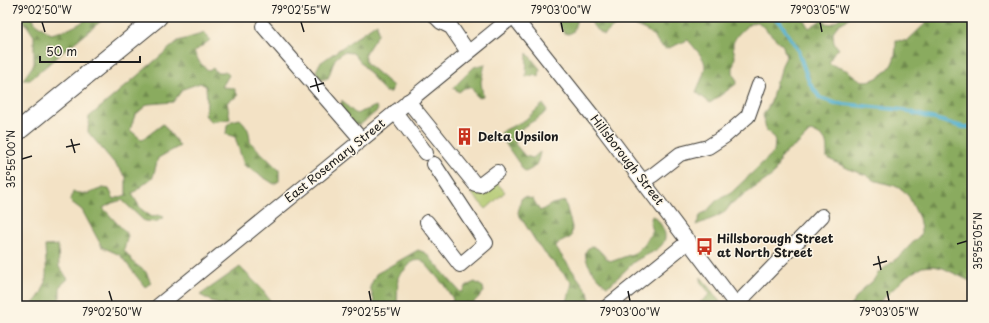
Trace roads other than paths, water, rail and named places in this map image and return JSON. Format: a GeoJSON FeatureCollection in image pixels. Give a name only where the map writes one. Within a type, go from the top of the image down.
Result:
{"type":"FeatureCollection","features":[{"type":"Feature","properties":{"kind":"main road"},"geometry":{"type":"LineString","coordinates":[[17,132],[158,17]]}},
{"type":"Feature","properties":{"kind":"street"},"geometry":{"type":"LineString","coordinates":[[436,17],[441,22],[453,22],[468,52]]}},
{"type":"Feature","properties":{"kind":"street","name":"East Rosemary Street"},"geometry":{"type":"LineString","coordinates":[[158,306],[361,139],[513,17]]}},
{"type":"Feature","properties":{"kind":"street","name":"Hillsborough Street"},"geometry":{"type":"LineString","coordinates":[[513,17],[643,180],[737,305]]}},
{"type":"Feature","properties":{"kind":"street"},"geometry":{"type":"LineString","coordinates":[[263,26],[361,139]]}},
{"type":"Feature","properties":{"kind":"street"},"geometry":{"type":"LineString","coordinates":[[643,180],[653,175],[680,154],[708,147],[725,136],[748,116],[759,85]]}},
{"type":"Feature","properties":{"kind":"street"},"geometry":{"type":"LineString","coordinates":[[408,101],[475,184],[480,185],[497,172]]}},
{"type":"Feature","properties":{"kind":"street"},"geometry":{"type":"LineString","coordinates":[[395,112],[430,159],[486,243],[460,265],[427,222]]}},
{"type":"Feature","properties":{"kind":"street"},"geometry":{"type":"LineString","coordinates":[[737,305],[822,216]]}},
{"type":"Feature","properties":{"kind":"street"},"geometry":{"type":"LineString","coordinates":[[608,306],[689,240]]}},
{"type":"Feature","properties":{"kind":"waterway"},"geometry":{"type":"LineString","coordinates":[[772,17],[780,22],[797,48],[809,82],[820,98],[835,103],[903,110],[963,127],[972,127]]}},
{"type":"Feature","properties":{"kind":"place","name":"Delta Upsilon"},"geometry":{"type":"Point","coordinates":[465,137]}},
{"type":"Feature","properties":{"kind":"place","name":"Hillsborough Street at North Street"},"geometry":{"type":"Point","coordinates":[704,246]}}]}
